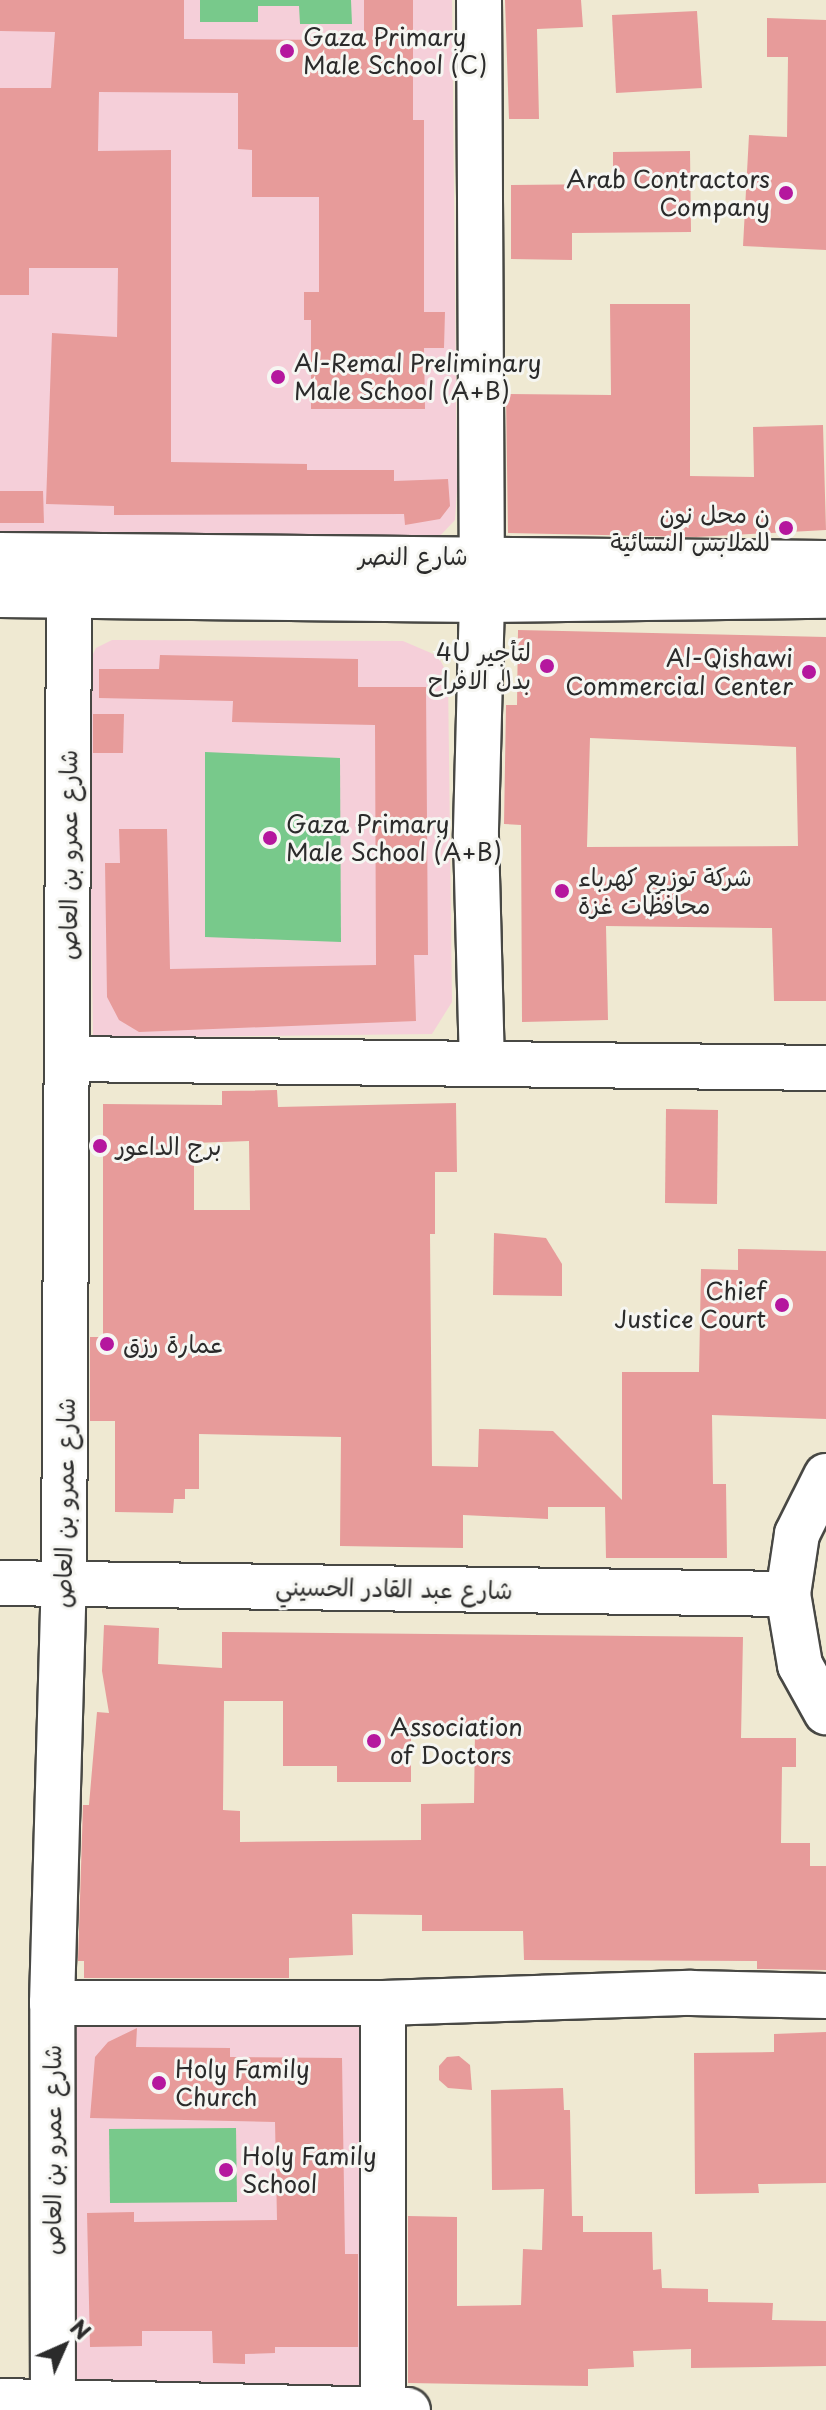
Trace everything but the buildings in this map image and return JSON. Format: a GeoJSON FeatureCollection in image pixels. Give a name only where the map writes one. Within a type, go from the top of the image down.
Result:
{"type":"FeatureCollection","features":[{"type":"Feature","properties":{"kind":"street"},"geometry":{"type":"LineString","coordinates":[[479,0],[482,600],[476,837],[482,1064]]}},
{"type":"Feature","properties":{"kind":"street","name":"شارع النصر"},"geometry":{"type":"LineString","coordinates":[[0,555],[482,556],[826,563]]}},
{"type":"Feature","properties":{"kind":"street","name":"شارع النصر"},"geometry":{"type":"LineString","coordinates":[[0,595],[482,600],[826,596]]}},
{"type":"Feature","properties":{"kind":"street","name":"شارع عمرو بن العاص"},"geometry":{"type":"LineString","coordinates":[[53,2405],[52,2003],[64,1582],[69,595]]}},
{"type":"Feature","properties":{"kind":"street"},"geometry":{"type":"LineString","coordinates":[[67,1059],[826,1068]]}},
{"type":"Feature","properties":{"kind":"street"},"geometry":{"type":"LineString","coordinates":[[826,1476],[797,1534],[788,1594],[800,1665],[826,1712]]}},
{"type":"Feature","properties":{"kind":"street","name":"شارع عبد القادر الحسيني"},"geometry":{"type":"LineString","coordinates":[[0,1583],[788,1594]]}},
{"type":"Feature","properties":{"kind":"street"},"geometry":{"type":"LineString","coordinates":[[52,2003],[383,2003],[691,1993],[826,1996]]}},
{"type":"Feature","properties":{"kind":"street"},"geometry":{"type":"LineString","coordinates":[[383,2003],[383,2410]]}},
{"type":"Feature","properties":{"kind":"street"},"geometry":{"type":"LineString","coordinates":[[0,2401],[53,2405],[408,2410]]}},
{"type":"Feature","properties":{"kind":"shaded area"},"geometry":{"type":"Polygon","coordinates":[[[0,0],[452,0],[457,490],[455,520],[438,538],[0,540],[0,0]]]}},
{"type":"Feature","properties":{"kind":"shaded area","name":"Gaza Primary Male School (A+B)"},"geometry":{"type":"Polygon","coordinates":[[[112,640],[403,641],[438,656],[448,675],[452,1002],[432,1034],[93,1038],[88,664],[96,648],[112,640]]]}},
{"type":"Feature","properties":{"kind":"shaded area","name":"Holy Family School"},"geometry":{"type":"Polygon","coordinates":[[[71,2008],[386,2009],[387,2396],[67,2387],[71,2008]]]}},
{"type":"Feature","properties":{"kind":"green space"},"geometry":{"type":"Polygon","coordinates":[[[200,0],[351,0],[352,24],[300,24],[299,6],[258,6],[258,22],[200,22],[200,0]]]}},
{"type":"Feature","properties":{"kind":"green space"},"geometry":{"type":"Polygon","coordinates":[[[205,752],[340,758],[341,942],[205,937],[205,752]]]}},
{"type":"Feature","properties":{"kind":"green space"},"geometry":{"type":"Polygon","coordinates":[[[236,2128],[237,2202],[110,2203],[109,2129],[236,2128]]]}},
{"type":"Feature","properties":{"kind":"place","name":"Gaza Primary Male School (C)"},"geometry":{"type":"Point","coordinates":[287,51]}},
{"type":"Feature","properties":{"kind":"place","name":"Arab Contractors Company"},"geometry":{"type":"Point","coordinates":[786,193]}},
{"type":"Feature","properties":{"kind":"place","name":"Al-Remal Preliminary Male School (A+B)"},"geometry":{"type":"Point","coordinates":[278,377]}},
{"type":"Feature","properties":{"kind":"place","name":"ن محل نون للملابس النسائية"},"geometry":{"type":"Point","coordinates":[786,528]}},
{"type":"Feature","properties":{"kind":"place","name":"4U لتأجير بدل الافراح"},"geometry":{"type":"Point","coordinates":[547,666]}},
{"type":"Feature","properties":{"kind":"place","name":"Al-Qishawi Commercial Center"},"geometry":{"type":"Point","coordinates":[809,672]}},
{"type":"Feature","properties":{"kind":"place","name":"Gaza Primary Male School (A+B)"},"geometry":{"type":"Point","coordinates":[270,838]}},
{"type":"Feature","properties":{"kind":"place","name":"شركة توزيع كهرباء محافظات غزة"},"geometry":{"type":"Point","coordinates":[562,891]}},
{"type":"Feature","properties":{"kind":"place","name":"برج الداعور"},"geometry":{"type":"Point","coordinates":[100,1146]}},
{"type":"Feature","properties":{"kind":"place","name":"Chief Justice Court"},"geometry":{"type":"Point","coordinates":[782,1305]}},
{"type":"Feature","properties":{"kind":"place","name":"عمارة رزق"},"geometry":{"type":"Point","coordinates":[107,1344]}},
{"type":"Feature","properties":{"kind":"place","name":"Association of Doctors"},"geometry":{"type":"Point","coordinates":[374,1741]}},
{"type":"Feature","properties":{"kind":"place","name":"Holy Family Church"},"geometry":{"type":"Point","coordinates":[159,2083]}},
{"type":"Feature","properties":{"kind":"place","name":"Holy Family School"},"geometry":{"type":"Point","coordinates":[226,2170]}}]}
